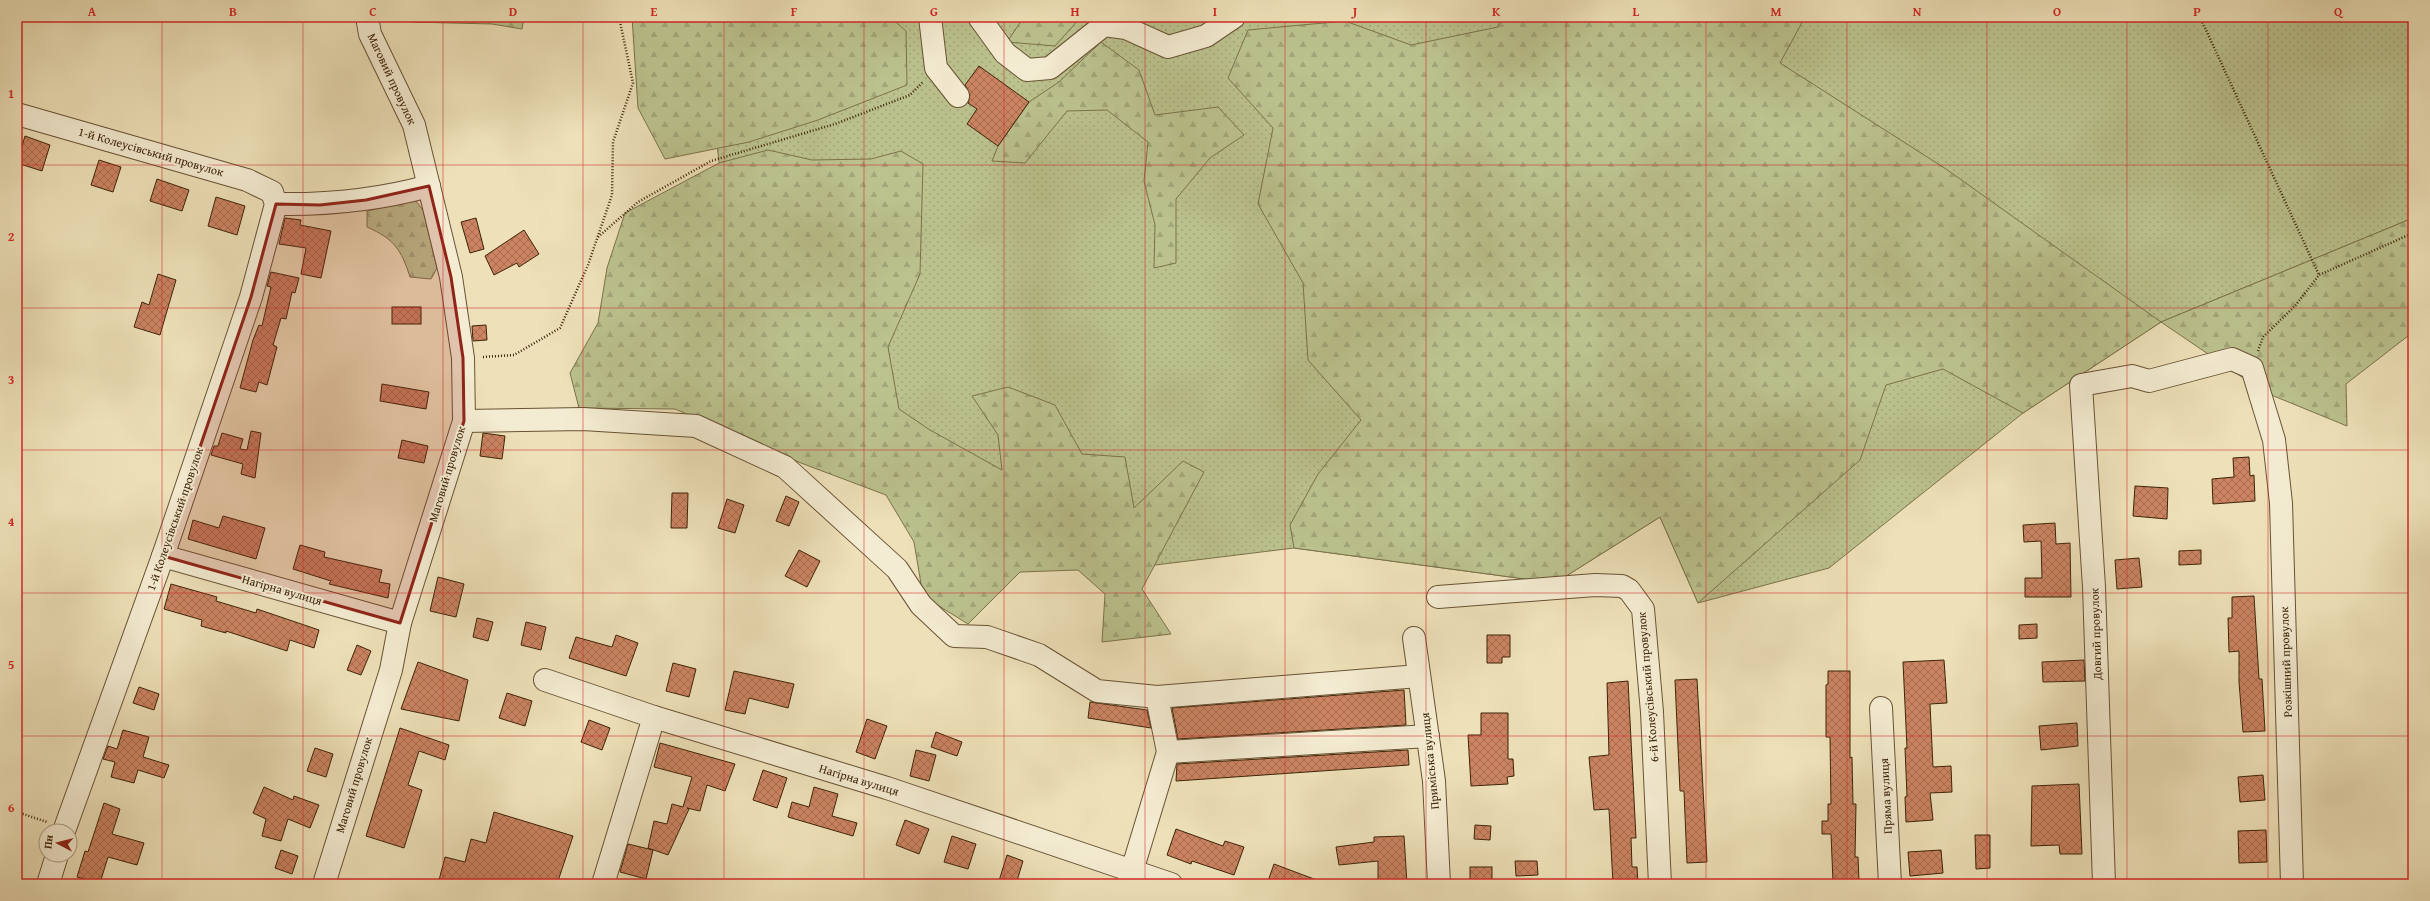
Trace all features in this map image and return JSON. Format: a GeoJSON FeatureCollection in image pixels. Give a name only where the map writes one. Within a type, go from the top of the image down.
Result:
{"type":"FeatureCollection","features":[{"type":"Feature","properties":{"kind":"street","name":"Маговий провулок"},"geometry":{"type":"LineString","coordinates":[[324,884],[390,670],[400,623],[464,421],[463,358],[451,277],[414,125],[370,34],[367,17]]}},
{"type":"Feature","properties":{"kind":"street"},"geometry":{"type":"LineString","coordinates":[[930,17],[936,68],[958,96]]}},
{"type":"Feature","properties":{"kind":"street"},"geometry":{"type":"LineString","coordinates":[[979,17],[1005,53],[1027,70],[1050,68],[1104,25],[1126,28],[1168,47],[1206,36],[1234,17]]}},
{"type":"Feature","properties":{"kind":"street","name":"1-й Колеусівський провулок"},"geometry":{"type":"LineString","coordinates":[[17,114],[247,180],[272,192],[276,204],[251,297],[163,556],[66,823]]}},
{"type":"Feature","properties":{"kind":"street"},"geometry":{"type":"LineString","coordinates":[[276,204],[320,205],[400,194],[429,186]]}},
{"type":"Feature","properties":{"kind":"street","name":"Довгий провулок"},"geometry":{"type":"LineString","coordinates":[[2104,884],[2094,587],[2081,385],[2132,376],[2149,381],[2232,359],[2252,368]]}},
{"type":"Feature","properties":{"kind":"street","name":"Розкішний провулок"},"geometry":{"type":"LineString","coordinates":[[2252,368],[2274,440],[2281,503],[2292,884]]}},
{"type":"Feature","properties":{"kind":"street"},"geometry":{"type":"LineString","coordinates":[[464,421],[583,419],[696,426],[785,467],[897,569],[921,605],[954,636],[987,637],[1039,655],[1097,691],[1157,697],[1420,676]]}},
{"type":"Feature","properties":{"kind":"street","name":"Нагірна вулиця"},"geometry":{"type":"LineString","coordinates":[[163,556],[400,623]]}},
{"type":"Feature","properties":{"kind":"street","name":"6-й Колеусівський провулок"},"geometry":{"type":"LineString","coordinates":[[1438,597],[1595,585],[1622,586],[1629,590],[1643,609],[1652,712],[1660,884]]}},
{"type":"Feature","properties":{"kind":"street","name":"Приміська вулиця"},"geometry":{"type":"LineString","coordinates":[[1414,638],[1434,781],[1439,884]]}},
{"type":"Feature","properties":{"kind":"street","name":"Нагірна вулиця"},"geometry":{"type":"LineString","coordinates":[[545,680],[654,717],[887,788],[1130,877],[1171,884]]}},
{"type":"Feature","properties":{"kind":"street"},"geometry":{"type":"LineString","coordinates":[[1130,877],[1168,752],[1157,697]]}},
{"type":"Feature","properties":{"kind":"street","name":"Пряма вулиця"},"geometry":{"type":"LineString","coordinates":[[1881,708],[1890,884]]}},
{"type":"Feature","properties":{"kind":"street"},"geometry":{"type":"LineString","coordinates":[[603,884],[654,717]]}},
{"type":"Feature","properties":{"kind":"street"},"geometry":{"type":"LineString","coordinates":[[1168,752],[1428,736]]}},
{"type":"Feature","properties":{"kind":"street"},"geometry":{"type":"LineString","coordinates":[[48,884],[55,863]]}},
{"type":"Feature","properties":{"kind":"path"},"geometry":{"type":"LineString","coordinates":[[463,358],[514,354],[560,328],[598,238],[612,195],[613,142],[633,83],[619,17]]}},
{"type":"Feature","properties":{"kind":"path"},"geometry":{"type":"LineString","coordinates":[[2200,17],[2319,275]]}},
{"type":"Feature","properties":{"kind":"path"},"geometry":{"type":"LineString","coordinates":[[598,238],[638,202],[711,161],[836,124],[910,95],[936,68]]}},
{"type":"Feature","properties":{"kind":"path"},"geometry":{"type":"LineString","coordinates":[[2252,368],[2263,337],[2295,306],[2319,275],[2413,233]]}},
{"type":"Feature","properties":{"kind":"path"},"geometry":{"type":"LineString","coordinates":[[17,812],[47,823]]}},
{"type":"Feature","properties":{"kind":"highlighted area"},"geometry":{"type":"Polygon","coordinates":[[[429,186],[451,277],[463,358],[464,421],[400,623],[163,556],[251,297],[276,204],[320,205],[366,200],[429,186]]]}},
{"type":"Feature","properties":{"kind":"green space"},"geometry":{"type":"Polygon","coordinates":[[[407,17],[524,17],[522,29],[492,24],[411,22],[407,17]]]}},
{"type":"Feature","properties":{"kind":"green space"},"geometry":{"type":"Polygon","coordinates":[[[632,17],[890,17],[906,31],[907,85],[818,120],[749,142],[665,159],[638,108],[632,17]]]}},
{"type":"Feature","properties":{"kind":"green space"},"geometry":{"type":"Polygon","coordinates":[[[702,17],[2413,17],[2413,218],[2161,322],[2023,413],[1829,568],[1698,603],[1660,517],[1555,583],[1294,548],[1139,567],[747,399],[702,17]]]}},
{"type":"Feature","properties":{"kind":"green space"},"geometry":{"type":"Polygon","coordinates":[[[1024,17],[1081,17],[1055,46],[1007,42],[1024,17]]]}},
{"type":"Feature","properties":{"kind":"green space"},"geometry":{"type":"Polygon","coordinates":[[[1501,17],[1805,17],[1780,63],[1946,169],[2161,322],[2023,413],[1943,369],[1886,385],[1860,460],[1698,603],[1660,517],[1555,583],[1294,548],[1290,525],[1318,474],[1361,420],[1308,360],[1303,283],[1258,204],[1273,128],[1228,78],[1248,30],[1345,21],[1411,45],[1498,27],[1501,17]]]}},
{"type":"Feature","properties":{"kind":"green space"},"geometry":{"type":"Polygon","coordinates":[[[1101,42],[1139,70],[1155,115],[1218,107],[1244,135],[1210,158],[1176,199],[1176,263],[1154,268],[1155,225],[1144,181],[1148,142],[1107,110],[1067,111],[1025,163],[992,161],[998,146],[1029,102],[1059,82],[1101,42]]]}},
{"type":"Feature","properties":{"kind":"green space"},"geometry":{"type":"Polygon","coordinates":[[[768,150],[812,160],[871,159],[901,151],[923,164],[920,274],[888,347],[899,409],[930,430],[1002,470],[998,435],[972,396],[1008,387],[1055,405],[1082,454],[1125,457],[1134,508],[1183,461],[1204,472],[1142,589],[1171,634],[1102,642],[1105,594],[1078,570],[1020,572],[968,624],[923,596],[914,542],[886,495],[801,463],[675,409],[579,408],[570,373],[598,323],[607,268],[625,213],[719,163],[768,150]]]}},
{"type":"Feature","properties":{"kind":"green space"},"geometry":{"type":"Polygon","coordinates":[[[415,200],[423,210],[437,268],[431,279],[410,277],[400,252],[395,246],[384,236],[367,227],[367,211],[415,200]]]}},
{"type":"Feature","properties":{"kind":"green space"},"geometry":{"type":"Polygon","coordinates":[[[2413,218],[2413,332],[2346,384],[2347,426],[2264,392],[2161,322],[2413,218]]]}},
{"type":"Feature","properties":{"kind":"building"},"geometry":{"type":"Polygon","coordinates":[[[979,66],[1029,102],[998,146],[967,124],[977,109],[968,103],[970,95],[965,85],[979,66]]]}},
{"type":"Feature","properties":{"kind":"building"},"geometry":{"type":"Polygon","coordinates":[[[25,136],[50,145],[42,171],[17,163],[25,136]]]}},
{"type":"Feature","properties":{"kind":"building"},"geometry":{"type":"Polygon","coordinates":[[[99,160],[121,167],[113,192],[91,185],[99,160]]]}},
{"type":"Feature","properties":{"kind":"building"},"geometry":{"type":"Polygon","coordinates":[[[157,179],[189,190],[182,211],[150,201],[157,179]]]}},
{"type":"Feature","properties":{"kind":"building"},"geometry":{"type":"Polygon","coordinates":[[[216,197],[245,206],[237,235],[208,226],[216,197]]]}},
{"type":"Feature","properties":{"kind":"building"},"geometry":{"type":"Polygon","coordinates":[[[285,218],[301,220],[300,225],[331,231],[321,278],[301,274],[306,248],[279,244],[285,218]]]}},
{"type":"Feature","properties":{"kind":"building"},"geometry":{"type":"Polygon","coordinates":[[[476,218],[484,249],[470,253],[461,222],[476,218]]]}},
{"type":"Feature","properties":{"kind":"building"},"geometry":{"type":"Polygon","coordinates":[[[524,230],[539,254],[519,267],[517,263],[494,275],[485,256],[524,230]]]}},
{"type":"Feature","properties":{"kind":"building"},"geometry":{"type":"Polygon","coordinates":[[[271,272],[299,278],[295,293],[292,292],[286,319],[281,318],[273,345],[277,347],[267,385],[259,382],[256,392],[240,388],[253,340],[259,325],[262,326],[271,287],[267,286],[271,272]]]}},
{"type":"Feature","properties":{"kind":"building"},"geometry":{"type":"Polygon","coordinates":[[[158,274],[176,280],[160,335],[134,327],[142,302],[149,305],[158,274]]]}},
{"type":"Feature","properties":{"kind":"building"},"geometry":{"type":"Polygon","coordinates":[[[392,307],[421,307],[421,324],[392,324],[392,307]]]}},
{"type":"Feature","properties":{"kind":"building"},"geometry":{"type":"Polygon","coordinates":[[[486,325],[487,340],[473,341],[472,326],[486,325]]]}},
{"type":"Feature","properties":{"kind":"building"},"geometry":{"type":"Polygon","coordinates":[[[382,384],[429,392],[426,409],[380,401],[382,384]]]}},
{"type":"Feature","properties":{"kind":"building"},"geometry":{"type":"Polygon","coordinates":[[[251,431],[261,433],[255,478],[241,474],[243,464],[211,455],[214,446],[218,446],[222,433],[243,439],[240,449],[247,450],[251,431]]]}},
{"type":"Feature","properties":{"kind":"building"},"geometry":{"type":"Polygon","coordinates":[[[483,433],[505,436],[502,459],[480,456],[483,433]]]}},
{"type":"Feature","properties":{"kind":"building"},"geometry":{"type":"Polygon","coordinates":[[[402,440],[428,446],[424,463],[398,458],[402,440]]]}},
{"type":"Feature","properties":{"kind":"building"},"geometry":{"type":"Polygon","coordinates":[[[2249,457],[2250,476],[2254,475],[2255,501],[2213,504],[2212,479],[2234,477],[2233,458],[2249,457]]]}},
{"type":"Feature","properties":{"kind":"building"},"geometry":{"type":"Polygon","coordinates":[[[2135,486],[2168,488],[2167,519],[2133,516],[2135,486]]]}},
{"type":"Feature","properties":{"kind":"building"},"geometry":{"type":"Polygon","coordinates":[[[672,493],[688,493],[687,528],[671,528],[672,493]]]}},
{"type":"Feature","properties":{"kind":"building"},"geometry":{"type":"Polygon","coordinates":[[[786,496],[799,502],[789,526],[776,521],[786,496]]]}},
{"type":"Feature","properties":{"kind":"building"},"geometry":{"type":"Polygon","coordinates":[[[727,499],[744,505],[735,533],[718,528],[727,499]]]}},
{"type":"Feature","properties":{"kind":"building"},"geometry":{"type":"Polygon","coordinates":[[[223,516],[265,528],[256,559],[188,539],[193,520],[219,528],[223,516]]]}},
{"type":"Feature","properties":{"kind":"building"},"geometry":{"type":"Polygon","coordinates":[[[2055,523],[2056,544],[2070,543],[2071,597],[2025,597],[2025,578],[2042,578],[2041,541],[2024,542],[2023,525],[2055,523]]]}},
{"type":"Feature","properties":{"kind":"building"},"geometry":{"type":"Polygon","coordinates":[[[300,545],[325,552],[324,557],[382,570],[379,582],[390,584],[388,598],[329,584],[331,581],[293,569],[300,545]]]}},
{"type":"Feature","properties":{"kind":"building"},"geometry":{"type":"Polygon","coordinates":[[[799,550],[820,561],[807,587],[785,576],[799,550]]]}},
{"type":"Feature","properties":{"kind":"building"},"geometry":{"type":"Polygon","coordinates":[[[2201,550],[2201,564],[2179,565],[2179,551],[2201,550]]]}},
{"type":"Feature","properties":{"kind":"building"},"geometry":{"type":"Polygon","coordinates":[[[2139,558],[2142,587],[2117,589],[2115,560],[2139,558]]]}},
{"type":"Feature","properties":{"kind":"building"},"geometry":{"type":"Polygon","coordinates":[[[438,577],[464,584],[456,617],[430,611],[438,577]]]}},
{"type":"Feature","properties":{"kind":"building"},"geometry":{"type":"Polygon","coordinates":[[[171,584],[217,597],[216,601],[256,613],[257,609],[319,630],[314,648],[290,640],[287,651],[226,631],[226,633],[201,626],[202,620],[164,609],[171,584]]]}},
{"type":"Feature","properties":{"kind":"building"},"geometry":{"type":"Polygon","coordinates":[[[2254,596],[2259,679],[2262,679],[2265,731],[2243,732],[2239,682],[2239,651],[2229,652],[2228,618],[2232,618],[2232,597],[2254,596]]]}},
{"type":"Feature","properties":{"kind":"building"},"geometry":{"type":"Polygon","coordinates":[[[477,618],[493,622],[488,641],[473,637],[477,618]]]}},
{"type":"Feature","properties":{"kind":"building"},"geometry":{"type":"Polygon","coordinates":[[[526,622],[546,627],[541,650],[521,645],[526,622]]]}},
{"type":"Feature","properties":{"kind":"building"},"geometry":{"type":"Polygon","coordinates":[[[2037,624],[2037,638],[2019,639],[2019,625],[2037,624]]]}},
{"type":"Feature","properties":{"kind":"building"},"geometry":{"type":"Polygon","coordinates":[[[616,635],[638,643],[626,676],[569,658],[576,637],[612,647],[616,635]]]}},
{"type":"Feature","properties":{"kind":"building"},"geometry":{"type":"Polygon","coordinates":[[[1487,635],[1510,635],[1510,657],[1502,657],[1502,663],[1487,663],[1487,635]]]}},
{"type":"Feature","properties":{"kind":"building"},"geometry":{"type":"Polygon","coordinates":[[[357,645],[371,651],[361,675],[347,670],[357,645]]]}},
{"type":"Feature","properties":{"kind":"building"},"geometry":{"type":"Polygon","coordinates":[[[1944,660],[1947,703],[1930,704],[1933,767],[1951,766],[1952,792],[1930,793],[1933,820],[1906,822],[1905,797],[1907,796],[1905,748],[1907,748],[1903,662],[1944,660]]]}},
{"type":"Feature","properties":{"kind":"building"},"geometry":{"type":"Polygon","coordinates":[[[2084,660],[2085,681],[2043,682],[2042,662],[2084,660]]]}},
{"type":"Feature","properties":{"kind":"building"},"geometry":{"type":"Polygon","coordinates":[[[418,662],[468,680],[459,721],[401,709],[418,662]]]}},
{"type":"Feature","properties":{"kind":"building"},"geometry":{"type":"Polygon","coordinates":[[[673,663],[696,669],[689,697],[666,691],[673,663]]]}},
{"type":"Feature","properties":{"kind":"building"},"geometry":{"type":"Polygon","coordinates":[[[734,671],[794,684],[788,708],[749,698],[745,714],[725,710],[734,671]]]}},
{"type":"Feature","properties":{"kind":"building"},"geometry":{"type":"Polygon","coordinates":[[[1828,671],[1850,671],[1850,758],[1852,757],[1853,804],[1856,804],[1855,857],[1858,857],[1859,881],[1833,882],[1831,834],[1822,834],[1822,821],[1828,821],[1828,804],[1831,804],[1830,737],[1826,737],[1826,685],[1828,684],[1828,671]]]}},
{"type":"Feature","properties":{"kind":"building"},"geometry":{"type":"Polygon","coordinates":[[[1697,679],[1707,862],[1687,863],[1684,791],[1680,791],[1675,680],[1697,679]]]}},
{"type":"Feature","properties":{"kind":"building"},"geometry":{"type":"Polygon","coordinates":[[[1628,681],[1636,838],[1631,838],[1632,867],[1637,867],[1638,884],[1613,884],[1609,809],[1594,810],[1589,757],[1609,755],[1607,683],[1628,681]]]}},
{"type":"Feature","properties":{"kind":"building"},"geometry":{"type":"Polygon","coordinates":[[[139,687],[159,694],[154,710],[133,703],[139,687]]]}},
{"type":"Feature","properties":{"kind":"building"},"geometry":{"type":"Polygon","coordinates":[[[1404,690],[1406,725],[1178,739],[1172,708],[1404,690]]]}},
{"type":"Feature","properties":{"kind":"building"},"geometry":{"type":"Polygon","coordinates":[[[507,693],[532,701],[525,726],[499,718],[507,693]]]}},
{"type":"Feature","properties":{"kind":"building"},"geometry":{"type":"Polygon","coordinates":[[[1090,702],[1147,710],[1151,728],[1088,718],[1090,702]]]}},
{"type":"Feature","properties":{"kind":"building"},"geometry":{"type":"Polygon","coordinates":[[[1481,713],[1508,713],[1508,759],[1513,759],[1514,776],[1507,777],[1508,784],[1471,786],[1468,735],[1481,735],[1481,713]]]}},
{"type":"Feature","properties":{"kind":"building"},"geometry":{"type":"Polygon","coordinates":[[[867,719],[887,726],[875,759],[856,752],[867,719]]]}},
{"type":"Feature","properties":{"kind":"building"},"geometry":{"type":"Polygon","coordinates":[[[589,720],[610,728],[602,750],[581,742],[589,720]]]}},
{"type":"Feature","properties":{"kind":"building"},"geometry":{"type":"Polygon","coordinates":[[[2077,723],[2078,746],[2041,750],[2039,726],[2077,723]]]}},
{"type":"Feature","properties":{"kind":"building"},"geometry":{"type":"Polygon","coordinates":[[[400,728],[449,745],[445,760],[419,751],[408,785],[422,790],[404,848],[366,836],[400,728]]]}},
{"type":"Feature","properties":{"kind":"building"},"geometry":{"type":"Polygon","coordinates":[[[123,730],[149,737],[143,757],[169,765],[164,778],[138,770],[134,783],[111,777],[115,762],[103,759],[108,746],[117,749],[123,730]]]}},
{"type":"Feature","properties":{"kind":"building"},"geometry":{"type":"Polygon","coordinates":[[[936,732],[962,742],[957,756],[931,747],[936,732]]]}},
{"type":"Feature","properties":{"kind":"building"},"geometry":{"type":"Polygon","coordinates":[[[660,743],[735,764],[725,791],[707,785],[700,811],[687,808],[689,809],[668,855],[648,848],[654,821],[667,824],[672,804],[683,807],[692,777],[654,767],[660,743]]]}},
{"type":"Feature","properties":{"kind":"building"},"geometry":{"type":"Polygon","coordinates":[[[315,748],[333,754],[326,777],[307,771],[315,748]]]}},
{"type":"Feature","properties":{"kind":"building"},"geometry":{"type":"Polygon","coordinates":[[[916,750],[936,755],[929,781],[910,776],[916,750]]]}},
{"type":"Feature","properties":{"kind":"building"},"geometry":{"type":"Polygon","coordinates":[[[1408,750],[1409,765],[1176,781],[1177,764],[1408,750]]]}},
{"type":"Feature","properties":{"kind":"building"},"geometry":{"type":"Polygon","coordinates":[[[763,770],[787,778],[777,808],[753,800],[763,770]]]}},
{"type":"Feature","properties":{"kind":"building"},"geometry":{"type":"Polygon","coordinates":[[[2263,775],[2265,800],[2240,802],[2238,777],[2263,775]]]}},
{"type":"Feature","properties":{"kind":"building"},"geometry":{"type":"Polygon","coordinates":[[[2079,784],[2082,854],[2060,854],[2059,845],[2031,846],[2032,786],[2079,784]]]}},
{"type":"Feature","properties":{"kind":"building"},"geometry":{"type":"Polygon","coordinates":[[[264,787],[293,800],[294,796],[319,805],[310,828],[288,819],[281,841],[262,836],[266,819],[253,813],[264,787]]]}},
{"type":"Feature","properties":{"kind":"building"},"geometry":{"type":"Polygon","coordinates":[[[814,787],[838,794],[832,816],[857,823],[853,836],[788,817],[792,802],[809,807],[814,787]]]}},
{"type":"Feature","properties":{"kind":"building"},"geometry":{"type":"Polygon","coordinates":[[[104,803],[120,809],[112,834],[144,843],[137,865],[108,857],[100,883],[77,877],[85,851],[88,852],[104,803]]]}},
{"type":"Feature","properties":{"kind":"building"},"geometry":{"type":"Polygon","coordinates":[[[494,812],[573,836],[557,884],[438,884],[445,857],[465,862],[471,839],[486,843],[494,812]]]}},
{"type":"Feature","properties":{"kind":"building"},"geometry":{"type":"Polygon","coordinates":[[[905,820],[929,829],[919,854],[896,845],[905,820]]]}},
{"type":"Feature","properties":{"kind":"building"},"geometry":{"type":"Polygon","coordinates":[[[1475,825],[1491,826],[1490,840],[1474,839],[1475,825]]]}},
{"type":"Feature","properties":{"kind":"building"},"geometry":{"type":"Polygon","coordinates":[[[1176,829],[1223,846],[1225,841],[1244,847],[1234,875],[1192,861],[1191,864],[1167,855],[1176,829]]]}},
{"type":"Feature","properties":{"kind":"building"},"geometry":{"type":"Polygon","coordinates":[[[2266,830],[2267,862],[2239,863],[2238,831],[2266,830]]]}},
{"type":"Feature","properties":{"kind":"building"},"geometry":{"type":"Polygon","coordinates":[[[1975,835],[1990,835],[1990,868],[1976,869],[1975,835]]]}},
{"type":"Feature","properties":{"kind":"building"},"geometry":{"type":"Polygon","coordinates":[[[952,836],[976,844],[968,869],[944,862],[952,836]]]}},
{"type":"Feature","properties":{"kind":"building"},"geometry":{"type":"Polygon","coordinates":[[[1404,836],[1407,884],[1378,884],[1378,861],[1339,865],[1336,847],[1374,842],[1374,837],[1404,836]]]}},
{"type":"Feature","properties":{"kind":"building"},"geometry":{"type":"Polygon","coordinates":[[[628,844],[653,850],[646,879],[620,872],[628,844]]]}},
{"type":"Feature","properties":{"kind":"building"},"geometry":{"type":"Polygon","coordinates":[[[281,850],[298,856],[292,874],[275,868],[281,850]]]}},
{"type":"Feature","properties":{"kind":"building"},"geometry":{"type":"Polygon","coordinates":[[[1941,850],[1943,873],[1910,876],[1908,852],[1941,850]]]}},
{"type":"Feature","properties":{"kind":"building"},"geometry":{"type":"Polygon","coordinates":[[[1007,855],[1023,861],[1016,884],[998,884],[1007,855]]]}},
{"type":"Feature","properties":{"kind":"building"},"geometry":{"type":"Polygon","coordinates":[[[1515,861],[1537,861],[1538,875],[1516,876],[1515,861]]]}},
{"type":"Feature","properties":{"kind":"building"},"geometry":{"type":"Polygon","coordinates":[[[1274,864],[1322,882],[1322,884],[1267,884],[1274,864]]]}},
{"type":"Feature","properties":{"kind":"building"},"geometry":{"type":"Polygon","coordinates":[[[1470,867],[1492,867],[1492,884],[1470,884],[1470,867]]]}}]}
